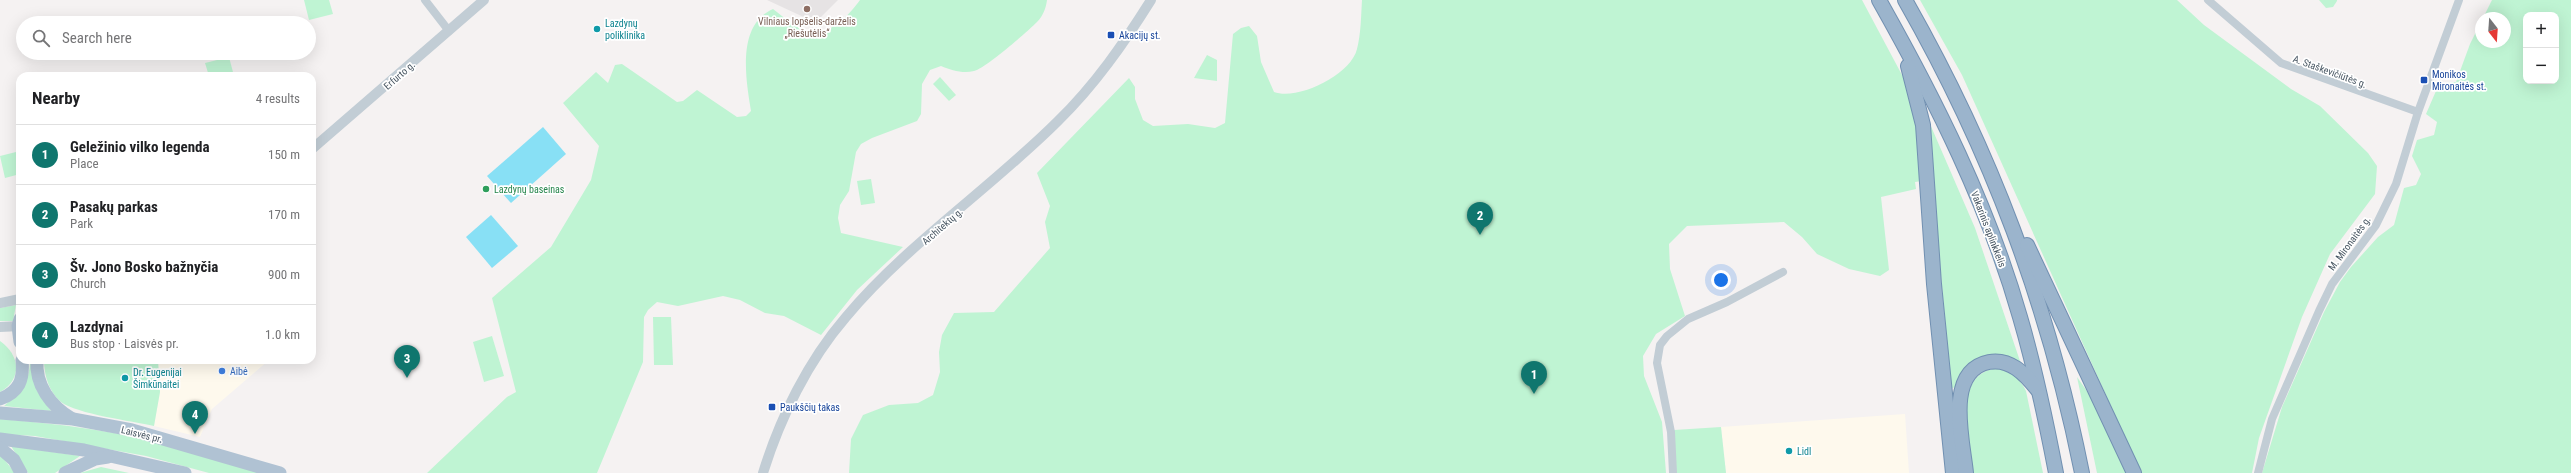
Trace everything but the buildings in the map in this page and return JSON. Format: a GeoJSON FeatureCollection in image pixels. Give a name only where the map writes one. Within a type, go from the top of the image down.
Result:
{"type":"FeatureCollection","features":[{"type":"Feature","properties":{"kind":"highway","name":"Vakarinis aplinkkelis"},"geometry":{"type":"LineString","coordinates":[[1880,0],[1938,110],[1983,211],[2020,317],[2056,473]]}},
{"type":"Feature","properties":{"kind":"highway"},"geometry":{"type":"LineString","coordinates":[[1905,0],[1957,98],[2007,211],[2030,273],[2057,362],[2082,473]]}},
{"type":"Feature","properties":{"kind":"highway"},"geometry":{"type":"LineString","coordinates":[[1900,36],[1923,125],[1934,284],[1953,473]]}},
{"type":"Feature","properties":{"kind":"highway"},"geometry":{"type":"LineString","coordinates":[[2007,211],[2034,257],[2134,473]]}},
{"type":"Feature","properties":{"kind":"highway"},"geometry":{"type":"LineString","coordinates":[[1966,473],[1960,400],[1962,386],[1969,374],[1982,364],[2005,363],[2025,375],[2038,390]]}},
{"type":"Feature","properties":{"kind":"main road"},"geometry":{"type":"LineString","coordinates":[[0,399],[12,394],[18,389],[22,378],[22,364]]}},
{"type":"Feature","properties":{"kind":"main road"},"geometry":{"type":"LineString","coordinates":[[37,364],[39,378],[44,392],[52,404],[73,419]]}},
{"type":"Feature","properties":{"kind":"main road","name":"Laisvės pr."},"geometry":{"type":"LineString","coordinates":[[0,413],[73,419],[143,433],[280,473]]}},
{"type":"Feature","properties":{"kind":"main road"},"geometry":{"type":"LineString","coordinates":[[0,439],[56,445],[115,456],[185,473]]}},
{"type":"Feature","properties":{"kind":"main road"},"geometry":{"type":"LineString","coordinates":[[0,448],[14,460],[21,473]]}},
{"type":"Feature","properties":{"kind":"main road"},"geometry":{"type":"LineString","coordinates":[[65,473],[95,459],[115,456]]}},
{"type":"Feature","properties":{"kind":"street"},"geometry":{"type":"LineString","coordinates":[[426,0],[449,31]]}},
{"type":"Feature","properties":{"kind":"street","name":"Erfurto g."},"geometry":{"type":"LineString","coordinates":[[316,146],[484,0]]}},
{"type":"Feature","properties":{"kind":"street","name":"Architektų g."},"geometry":{"type":"LineString","coordinates":[[764,473],[772,446],[804,378],[822,348],[845,318],[873,288],[1016,161],[1058,121],[1113,57],[1151,0]]}},
{"type":"Feature","properties":{"kind":"street","name":"A. Staškevičiūtės g."},"geometry":{"type":"LineString","coordinates":[[2208,0],[2281,63],[2418,112]]}},
{"type":"Feature","properties":{"kind":"street","name":"M. Mironaitės g."},"geometry":{"type":"LineString","coordinates":[[2258,473],[2272,419],[2304,342],[2332,284],[2376,225],[2396,184],[2418,112],[2459,0]]}},
{"type":"Feature","properties":{"kind":"street"},"geometry":{"type":"LineString","coordinates":[[1673,473],[1671,432],[1657,363],[1660,345],[1667,336],[1688,319],[1728,302],[1783,272]]}},
{"type":"Feature","properties":{"kind":"street"},"geometry":{"type":"LineString","coordinates":[[0,303],[16,301]]}},
{"type":"Feature","properties":{"kind":"street"},"geometry":{"type":"LineString","coordinates":[[0,328],[16,325]]}},
{"type":"Feature","properties":{"kind":"shaded area","name":"Vilniaus lopšelis-darželis „Riešutėlis“"},"geometry":{"type":"Polygon","coordinates":[[[767,0],[838,0],[821,17],[810,20],[767,0]]]}},
{"type":"Feature","properties":{"kind":"shaded area"},"geometry":{"type":"Polygon","coordinates":[[[158,364],[264,364],[212,409],[200,437],[154,426],[160,392],[158,364]]]}},
{"type":"Feature","properties":{"kind":"shaded area"},"geometry":{"type":"Polygon","coordinates":[[[1905,414],[1909,473],[1726,473],[1721,427],[1905,414]]]}},
{"type":"Feature","properties":{"kind":"green space"},"geometry":{"type":"Polygon","coordinates":[[[304,0],[329,0],[333,14],[316,18],[316,16],[308,16],[304,0]]]}},
{"type":"Feature","properties":{"kind":"green space"},"geometry":{"type":"Polygon","coordinates":[[[860,0],[1047,0],[1044,12],[1037,22],[1006,49],[980,68],[970,72],[961,72],[941,66],[930,70],[922,84],[921,114],[917,121],[872,138],[861,144],[856,152],[849,191],[840,205],[838,218],[841,233],[903,247],[857,290],[821,335],[784,316],[765,313],[740,300],[723,296],[678,306],[657,302],[648,310],[644,317],[643,362],[597,473],[427,473],[507,397],[516,392],[492,298],[551,247],[591,180],[599,146],[563,103],[596,72],[608,83],[615,65],[622,64],[677,102],[683,101],[697,90],[737,117],[746,116],[751,111],[746,69],[748,40],[753,27],[761,17],[773,9],[800,29],[810,32],[825,31],[839,23],[860,0]]]}},
{"type":"Feature","properties":{"kind":"green space"},"geometry":{"type":"Polygon","coordinates":[[[1362,0],[1862,0],[1910,90],[1914,105],[1922,181],[1915,182],[1916,189],[1881,197],[1889,270],[1880,276],[1849,269],[1817,254],[1802,237],[1784,222],[1687,226],[1669,244],[1670,269],[1685,316],[1656,334],[1643,356],[1644,376],[1662,422],[1666,473],[849,473],[851,439],[863,415],[889,405],[918,403],[933,395],[940,372],[939,352],[942,335],[954,313],[994,312],[1050,248],[1045,222],[1050,206],[1037,173],[1129,78],[1135,87],[1135,99],[1143,120],[1153,126],[1188,124],[1215,128],[1225,123],[1233,34],[1241,28],[1249,26],[1257,36],[1261,62],[1274,92],[1284,94],[1296,93],[1322,84],[1345,68],[1353,59],[1357,49],[1361,25],[1362,0]]]}},
{"type":"Feature","properties":{"kind":"green space"},"geometry":{"type":"Polygon","coordinates":[[[1920,0],[2177,0],[2204,25],[2291,89],[2320,106],[2368,153],[2377,166],[2375,194],[2330,254],[2302,317],[2259,438],[2252,473],[2141,473],[1962,75],[1920,0]]]}},
{"type":"Feature","properties":{"kind":"green space"},"geometry":{"type":"Polygon","coordinates":[[[2319,0],[2337,1],[2333,7],[2326,8],[2319,0]]]}},
{"type":"Feature","properties":{"kind":"green space"},"geometry":{"type":"Polygon","coordinates":[[[2492,0],[2571,0],[2571,473],[2262,473],[2282,407],[2324,312],[2340,282],[2351,267],[2378,237],[2394,225],[2404,188],[2416,185],[2421,174],[2412,156],[2417,140],[2434,135],[2437,122],[2426,114],[2439,84],[2456,82],[2475,34],[2475,48],[2511,48],[2511,12],[2486,12],[2492,0]]]}},
{"type":"Feature","properties":{"kind":"green space"},"geometry":{"type":"Polygon","coordinates":[[[1207,55],[1217,60],[1217,81],[1194,78],[1207,55]]]}},
{"type":"Feature","properties":{"kind":"green space"},"geometry":{"type":"Polygon","coordinates":[[[217,60],[230,60],[233,72],[208,72],[205,63],[217,60]]]}},
{"type":"Feature","properties":{"kind":"green space"},"geometry":{"type":"Polygon","coordinates":[[[940,77],[956,95],[949,101],[933,84],[940,77]]]}},
{"type":"Feature","properties":{"kind":"green space"},"geometry":{"type":"Polygon","coordinates":[[[1930,124],[1975,228],[2021,364],[1962,372],[1955,387],[1951,389],[1928,126],[1930,124]]]}},
{"type":"Feature","properties":{"kind":"green space"},"geometry":{"type":"Polygon","coordinates":[[[16,152],[16,175],[5,178],[0,156],[16,152]]]}},
{"type":"Feature","properties":{"kind":"green space"},"geometry":{"type":"Polygon","coordinates":[[[871,179],[875,203],[861,205],[857,181],[871,179]]]}},
{"type":"Feature","properties":{"kind":"green space"},"geometry":{"type":"Polygon","coordinates":[[[16,305],[13,321],[0,321],[0,308],[16,305]]]}},
{"type":"Feature","properties":{"kind":"green space"},"geometry":{"type":"Polygon","coordinates":[[[653,317],[671,317],[673,365],[654,365],[653,317]]]}},
{"type":"Feature","properties":{"kind":"green space"},"geometry":{"type":"Polygon","coordinates":[[[492,336],[504,376],[484,382],[473,342],[492,336]]]}},
{"type":"Feature","properties":{"kind":"green space"},"geometry":{"type":"Polygon","coordinates":[[[0,341],[12,353],[16,367],[13,381],[0,392],[0,341]]]}},
{"type":"Feature","properties":{"kind":"green space"},"geometry":{"type":"Polygon","coordinates":[[[31,364],[37,391],[51,411],[4,406],[19,392],[26,381],[31,364]]]}},
{"type":"Feature","properties":{"kind":"green space"},"geometry":{"type":"Polygon","coordinates":[[[44,364],[158,364],[160,392],[154,426],[92,414],[61,402],[50,388],[44,364]]]}},
{"type":"Feature","properties":{"kind":"green space"},"geometry":{"type":"Polygon","coordinates":[[[1999,368],[2015,376],[2026,391],[2043,473],[1972,473],[1966,426],[1968,394],[1974,381],[1984,372],[1999,368]]]}},
{"type":"Feature","properties":{"kind":"green space"},"geometry":{"type":"Polygon","coordinates":[[[2077,377],[2096,404],[2126,473],[2097,473],[2077,377]]]}},
{"type":"Feature","properties":{"kind":"green space"},"geometry":{"type":"Polygon","coordinates":[[[0,419],[45,423],[111,432],[155,441],[261,473],[209,473],[146,456],[35,436],[0,434],[0,419]]]}},
{"type":"Feature","properties":{"kind":"green space"},"geometry":{"type":"Polygon","coordinates":[[[1721,427],[1726,473],[1676,473],[1674,430],[1721,427]]]}},
{"type":"Feature","properties":{"kind":"green space"},"geometry":{"type":"Polygon","coordinates":[[[11,446],[80,456],[55,473],[28,473],[11,446]]]}},
{"type":"Feature","properties":{"kind":"green space"},"geometry":{"type":"Polygon","coordinates":[[[0,454],[15,473],[0,473],[0,454]]]}},
{"type":"Feature","properties":{"kind":"green space"},"geometry":{"type":"Polygon","coordinates":[[[101,467],[129,473],[80,473],[101,467]]]}},
{"type":"Feature","properties":{"kind":"water"},"geometry":{"type":"Polygon","coordinates":[[[543,127],[566,154],[511,203],[487,176],[543,127]]]}},
{"type":"Feature","properties":{"kind":"water"},"geometry":{"type":"Polygon","coordinates":[[[491,215],[518,246],[492,268],[466,237],[491,215]]]}},
{"type":"Feature","properties":{"kind":"place","name":"Vilniaus lopšelis-darželis „Riešutėlis“"},"geometry":{"type":"Point","coordinates":[807,9]}},
{"type":"Feature","properties":{"kind":"place","name":"Lazdynų poliklinika"},"geometry":{"type":"Point","coordinates":[597,29]}},
{"type":"Feature","properties":{"kind":"place","name":"Akacijų st."},"geometry":{"type":"Point","coordinates":[1111,35]}},
{"type":"Feature","properties":{"kind":"place","name":"Monikos Mironaitės st."},"geometry":{"type":"Point","coordinates":[2424,80]}},
{"type":"Feature","properties":{"kind":"place","name":"Lazdynų baseinas"},"geometry":{"type":"Point","coordinates":[486,189]}},
{"type":"Feature","properties":{"kind":"place","name":"Pasakų parkas"},"geometry":{"type":"Point","coordinates":[1480,235]}},
{"type":"Feature","properties":{"kind":"place","name":"Aibė"},"geometry":{"type":"Point","coordinates":[222,371]}},
{"type":"Feature","properties":{"kind":"place","name":"Dr. Eugenijai Šimkūnaitei"},"geometry":{"type":"Point","coordinates":[125,378]}},
{"type":"Feature","properties":{"kind":"place","name":"Šv. Jono Bosko bažnyčia"},"geometry":{"type":"Point","coordinates":[407,378]}},
{"type":"Feature","properties":{"kind":"place","name":"Geležinio vilko legenda"},"geometry":{"type":"Point","coordinates":[1534,394]}},
{"type":"Feature","properties":{"kind":"place","name":"Paukščių takas"},"geometry":{"type":"Point","coordinates":[772,407]}},
{"type":"Feature","properties":{"kind":"place","name":"Lazdynai"},"geometry":{"type":"Point","coordinates":[195,434]}},
{"type":"Feature","properties":{"kind":"place","name":"Lidl"},"geometry":{"type":"Point","coordinates":[1789,451]}}]}
